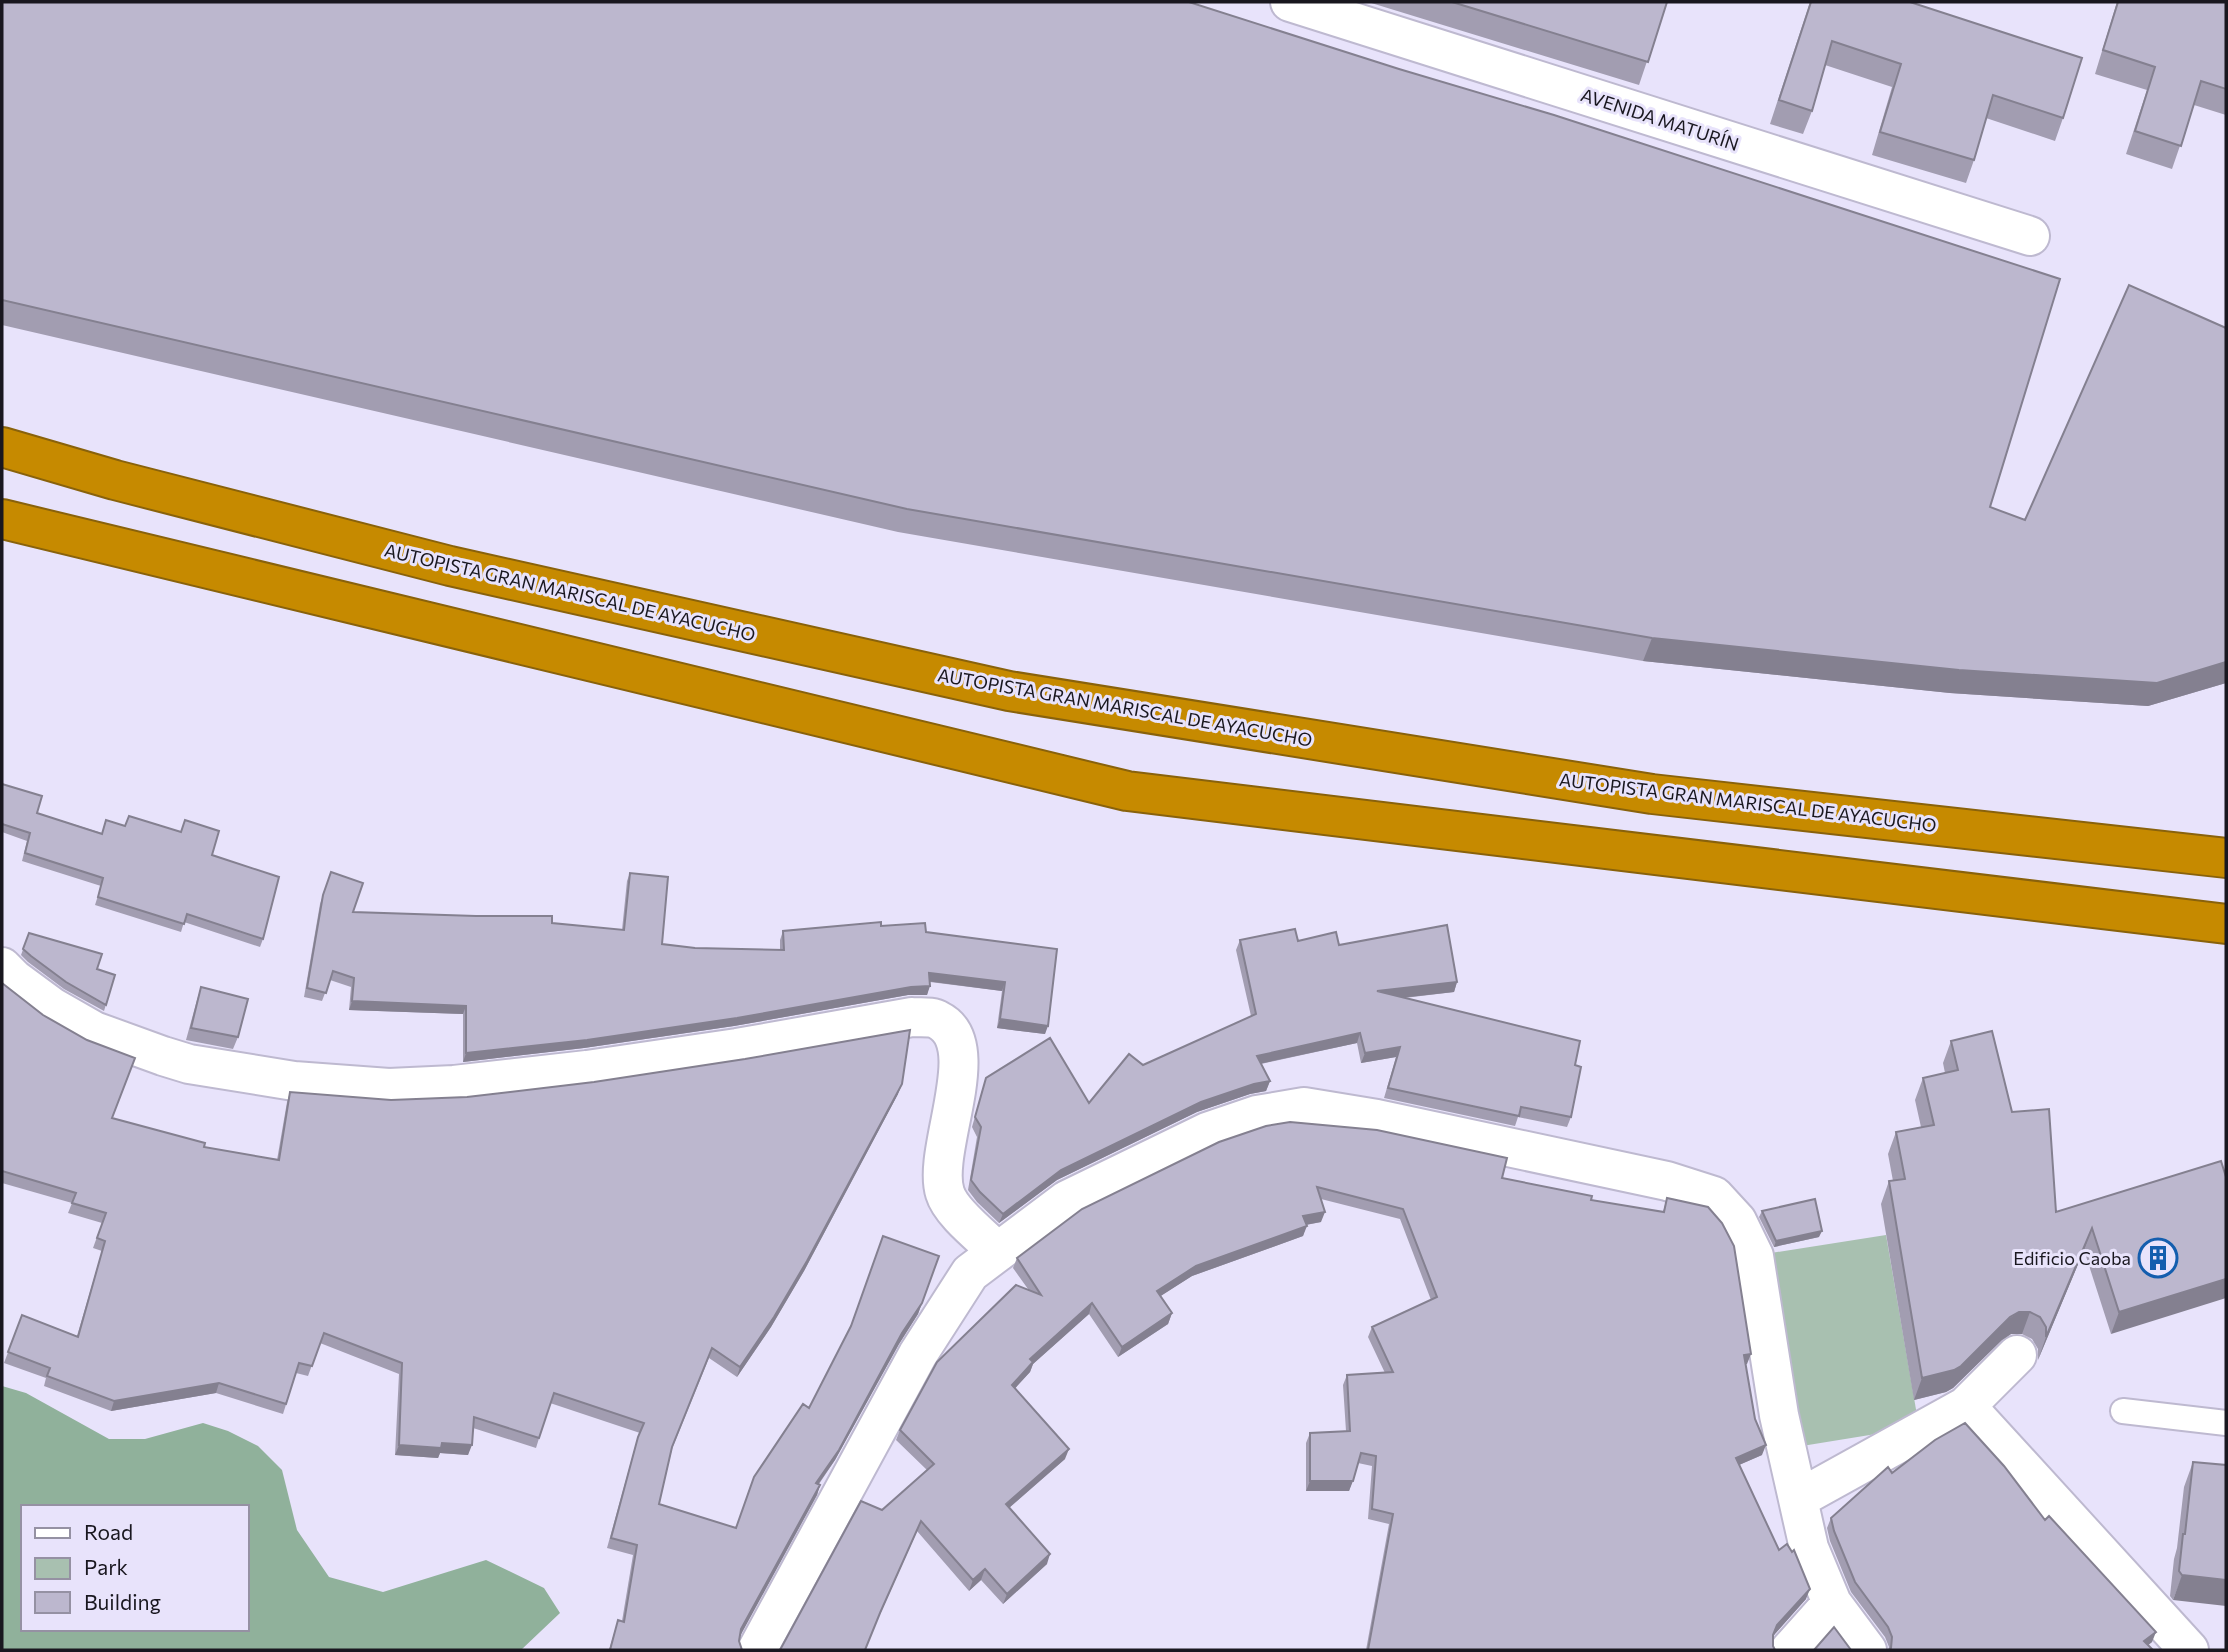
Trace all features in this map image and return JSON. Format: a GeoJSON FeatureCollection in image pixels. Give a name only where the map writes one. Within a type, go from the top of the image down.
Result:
{"type":"FeatureCollection","features":[{"type":"Feature","properties":{"kind":"highway","name":"AUTOPISTA GRAN MARISCAL DE AYACUCHO"},"geometry":{"type":"LineString","coordinates":[[2,447],[115,480],[450,566],[1009,691],[1652,794],[2226,858]]}},
{"type":"Feature","properties":{"kind":"highway"},"geometry":{"type":"LineString","coordinates":[[2,519],[1127,791],[2226,924]]}},
{"type":"Feature","properties":{"kind":"street","name":"AVENIDA MATURÍN"},"geometry":{"type":"LineString","coordinates":[[1290,2],[2030,236]]}},
{"type":"Feature","properties":{"kind":"street"},"geometry":{"type":"LineString","coordinates":[[2,967],[52,1007],[94,1031],[163,1056],[190,1064],[294,1080],[389,1088],[454,1084],[587,1069],[737,1048],[912,1017],[937,1019],[951,1031],[957,1044],[959,1068],[942,1168],[945,1193],[954,1209],[998,1252]]}},
{"type":"Feature","properties":{"kind":"street"},"geometry":{"type":"LineString","coordinates":[[757,1650],[918,1354],[970,1273],[1067,1200],[1207,1132],[1257,1115],[1304,1107],[1366,1117],[1667,1181],[1714,1196],[1737,1221],[1754,1256],[1779,1415],[1809,1548],[1832,1603],[1867,1650]]}},
{"type":"Feature","properties":{"kind":"street"},"geometry":{"type":"LineString","coordinates":[[1798,1499],[1966,1406],[2017,1355]]}},
{"type":"Feature","properties":{"kind":"street"},"geometry":{"type":"LineString","coordinates":[[1966,1406],[2189,1650]]}},
{"type":"Feature","properties":{"kind":"street"},"geometry":{"type":"LineString","coordinates":[[1790,1650],[1832,1603]]}},
{"type":"Feature","properties":{"kind":"lane"},"geometry":{"type":"LineString","coordinates":[[2123,1411],[2226,1423]]}},
{"type":"Feature","properties":{"kind":"green space"},"geometry":{"type":"Polygon","coordinates":[[[1886,1235],[1919,1427],[1802,1446],[1771,1253],[1886,1235]]]}},
{"type":"Feature","properties":{"kind":"green space"},"geometry":{"type":"Polygon","coordinates":[[[2,1386],[26,1393],[109,1439],[145,1439],[203,1423],[228,1431],[258,1446],[282,1470],[297,1530],[329,1577],[383,1592],[486,1560],[544,1588],[560,1613],[521,1650],[2,1650],[2,1386]]]}},
{"type":"Feature","properties":{"kind":"building"},"geometry":{"type":"Polygon","coordinates":[[[2,2],[1189,2],[1554,115],[2060,279],[1990,507],[2025,520],[2129,285],[2226,328],[2226,662],[2157,683],[1959,670],[1652,638],[907,509],[2,300],[2,2]]]}},
{"type":"Feature","properties":{"kind":"building"},"geometry":{"type":"Polygon","coordinates":[[[1452,2],[1667,2],[1648,62],[1452,2]]]}},
{"type":"Feature","properties":{"kind":"building"},"geometry":{"type":"Polygon","coordinates":[[[1811,2],[1910,2],[2082,58],[2063,118],[1993,95],[1974,160],[1880,132],[1901,64],[1832,41],[1812,111],[1779,100],[1811,2]]]}},
{"type":"Feature","properties":{"kind":"building"},"geometry":{"type":"Polygon","coordinates":[[[2118,2],[2226,2],[2226,89],[2201,81],[2181,146],[2135,131],[2155,67],[2103,50],[2118,2]]]}},
{"type":"Feature","properties":{"kind":"building"},"geometry":{"type":"Polygon","coordinates":[[[2,784],[42,796],[37,813],[102,834],[106,820],[125,826],[129,816],[181,832],[185,820],[219,831],[212,855],[279,877],[263,939],[187,914],[184,924],[98,897],[103,878],[25,853],[30,833],[2,824],[2,784]]]}},
{"type":"Feature","properties":{"kind":"building"},"geometry":{"type":"Polygon","coordinates":[[[331,872],[363,883],[353,912],[552,916],[552,923],[624,930],[630,873],[668,877],[662,944],[695,948],[784,950],[783,931],[881,922],[881,926],[925,923],[926,932],[1057,949],[1048,1026],[1000,1019],[1005,982],[929,973],[930,986],[587,1040],[466,1053],[466,1006],[352,1001],[354,978],[333,971],[326,993],[307,988],[323,895],[331,872]]]}},
{"type":"Feature","properties":{"kind":"building"},"geometry":{"type":"Polygon","coordinates":[[[1447,925],[1457,982],[1377,991],[1580,1041],[1575,1065],[1581,1067],[1571,1117],[1521,1107],[1519,1116],[1388,1088],[1400,1047],[1365,1053],[1360,1033],[1257,1056],[1270,1081],[1201,1102],[1061,1170],[1003,1214],[971,1180],[981,1127],[975,1117],[986,1078],[1050,1038],[1089,1103],[1129,1054],[1143,1065],[1256,1014],[1240,940],[1295,929],[1298,941],[1336,932],[1339,945],[1447,925]]]}},
{"type":"Feature","properties":{"kind":"building"},"geometry":{"type":"Polygon","coordinates":[[[29,933],[102,954],[97,969],[115,975],[106,1005],[66,982],[23,949],[29,933]]]}},
{"type":"Feature","properties":{"kind":"building"},"geometry":{"type":"Polygon","coordinates":[[[2,983],[43,1015],[87,1040],[135,1058],[112,1118],[205,1143],[204,1147],[279,1160],[290,1092],[391,1100],[467,1097],[594,1082],[910,1030],[902,1084],[807,1261],[740,1367],[712,1348],[672,1447],[659,1504],[736,1528],[754,1477],[803,1404],[809,1408],[851,1326],[883,1236],[939,1256],[922,1303],[902,1333],[839,1450],[816,1483],[820,1485],[741,1629],[739,1641],[742,1650],[610,1650],[618,1620],[624,1622],[637,1545],[611,1538],[644,1423],[554,1393],[539,1438],[474,1417],[472,1445],[442,1443],[441,1448],[399,1445],[402,1363],[324,1333],[312,1366],[299,1363],[286,1404],[219,1383],[114,1401],[47,1376],[50,1368],[8,1352],[22,1315],[78,1337],[105,1241],[97,1238],[106,1213],[72,1203],[76,1193],[2,1171],[2,983]]]}},
{"type":"Feature","properties":{"kind":"building"},"geometry":{"type":"Polygon","coordinates":[[[201,987],[248,999],[238,1037],[191,1028],[201,987]]]}},
{"type":"Feature","properties":{"kind":"building"},"geometry":{"type":"Polygon","coordinates":[[[1992,1031],[2012,1112],[2049,1109],[2056,1212],[2221,1161],[2226,1177],[2226,1279],[2119,1312],[2092,1228],[2046,1337],[2046,1327],[2040,1317],[2030,1312],[2019,1312],[2010,1317],[1961,1366],[1922,1378],[1889,1181],[1905,1179],[1896,1132],[1934,1125],[1923,1078],[1958,1070],[1951,1041],[1992,1031]]]}},
{"type":"Feature","properties":{"kind":"building"},"geometry":{"type":"Polygon","coordinates":[[[1290,1122],[1377,1130],[1507,1158],[1502,1178],[1592,1196],[1591,1200],[1664,1212],[1667,1198],[1708,1207],[1722,1223],[1734,1246],[1751,1354],[1744,1355],[1755,1419],[1766,1445],[1736,1458],[1779,1550],[1787,1544],[1792,1552],[1794,1550],[1810,1589],[1777,1625],[1773,1635],[1775,1650],[1368,1650],[1393,1514],[1372,1509],[1376,1456],[1361,1453],[1353,1481],[1310,1481],[1310,1433],[1350,1431],[1347,1375],[1393,1372],[1372,1327],[1437,1297],[1403,1209],[1317,1187],[1325,1212],[1303,1216],[1307,1226],[1196,1266],[1157,1291],[1172,1313],[1122,1347],[1092,1303],[1030,1359],[1033,1362],[1012,1385],[1069,1449],[1006,1504],[1050,1554],[1007,1594],[985,1569],[973,1580],[921,1521],[865,1650],[780,1650],[861,1501],[882,1510],[934,1464],[900,1430],[937,1362],[1016,1285],[1041,1295],[1017,1258],[1082,1209],[1219,1142],[1266,1126],[1290,1122]]]}},
{"type":"Feature","properties":{"kind":"building"},"geometry":{"type":"Polygon","coordinates":[[[1815,1199],[1822,1231],[1776,1241],[1762,1211],[1815,1199]]]}},
{"type":"Feature","properties":{"kind":"building"},"geometry":{"type":"Polygon","coordinates":[[[1965,1423],[2004,1466],[2045,1520],[2049,1516],[2156,1632],[2144,1641],[2153,1650],[1889,1650],[1892,1637],[1888,1627],[1855,1582],[1831,1518],[1888,1467],[1892,1473],[1935,1440],[1965,1423]]]}},
{"type":"Feature","properties":{"kind":"building"},"geometry":{"type":"Polygon","coordinates":[[[2193,1462],[2226,1465],[2226,1580],[2182,1575],[2179,1571],[2193,1462]]]}},
{"type":"Feature","properties":{"kind":"building"},"geometry":{"type":"Polygon","coordinates":[[[1834,1627],[1851,1650],[1814,1650],[1834,1627]]]}},
{"type":"Feature","properties":{"kind":"place","name":"Edificio Caoba"},"geometry":{"type":"Point","coordinates":[2158,1258]}}]}
